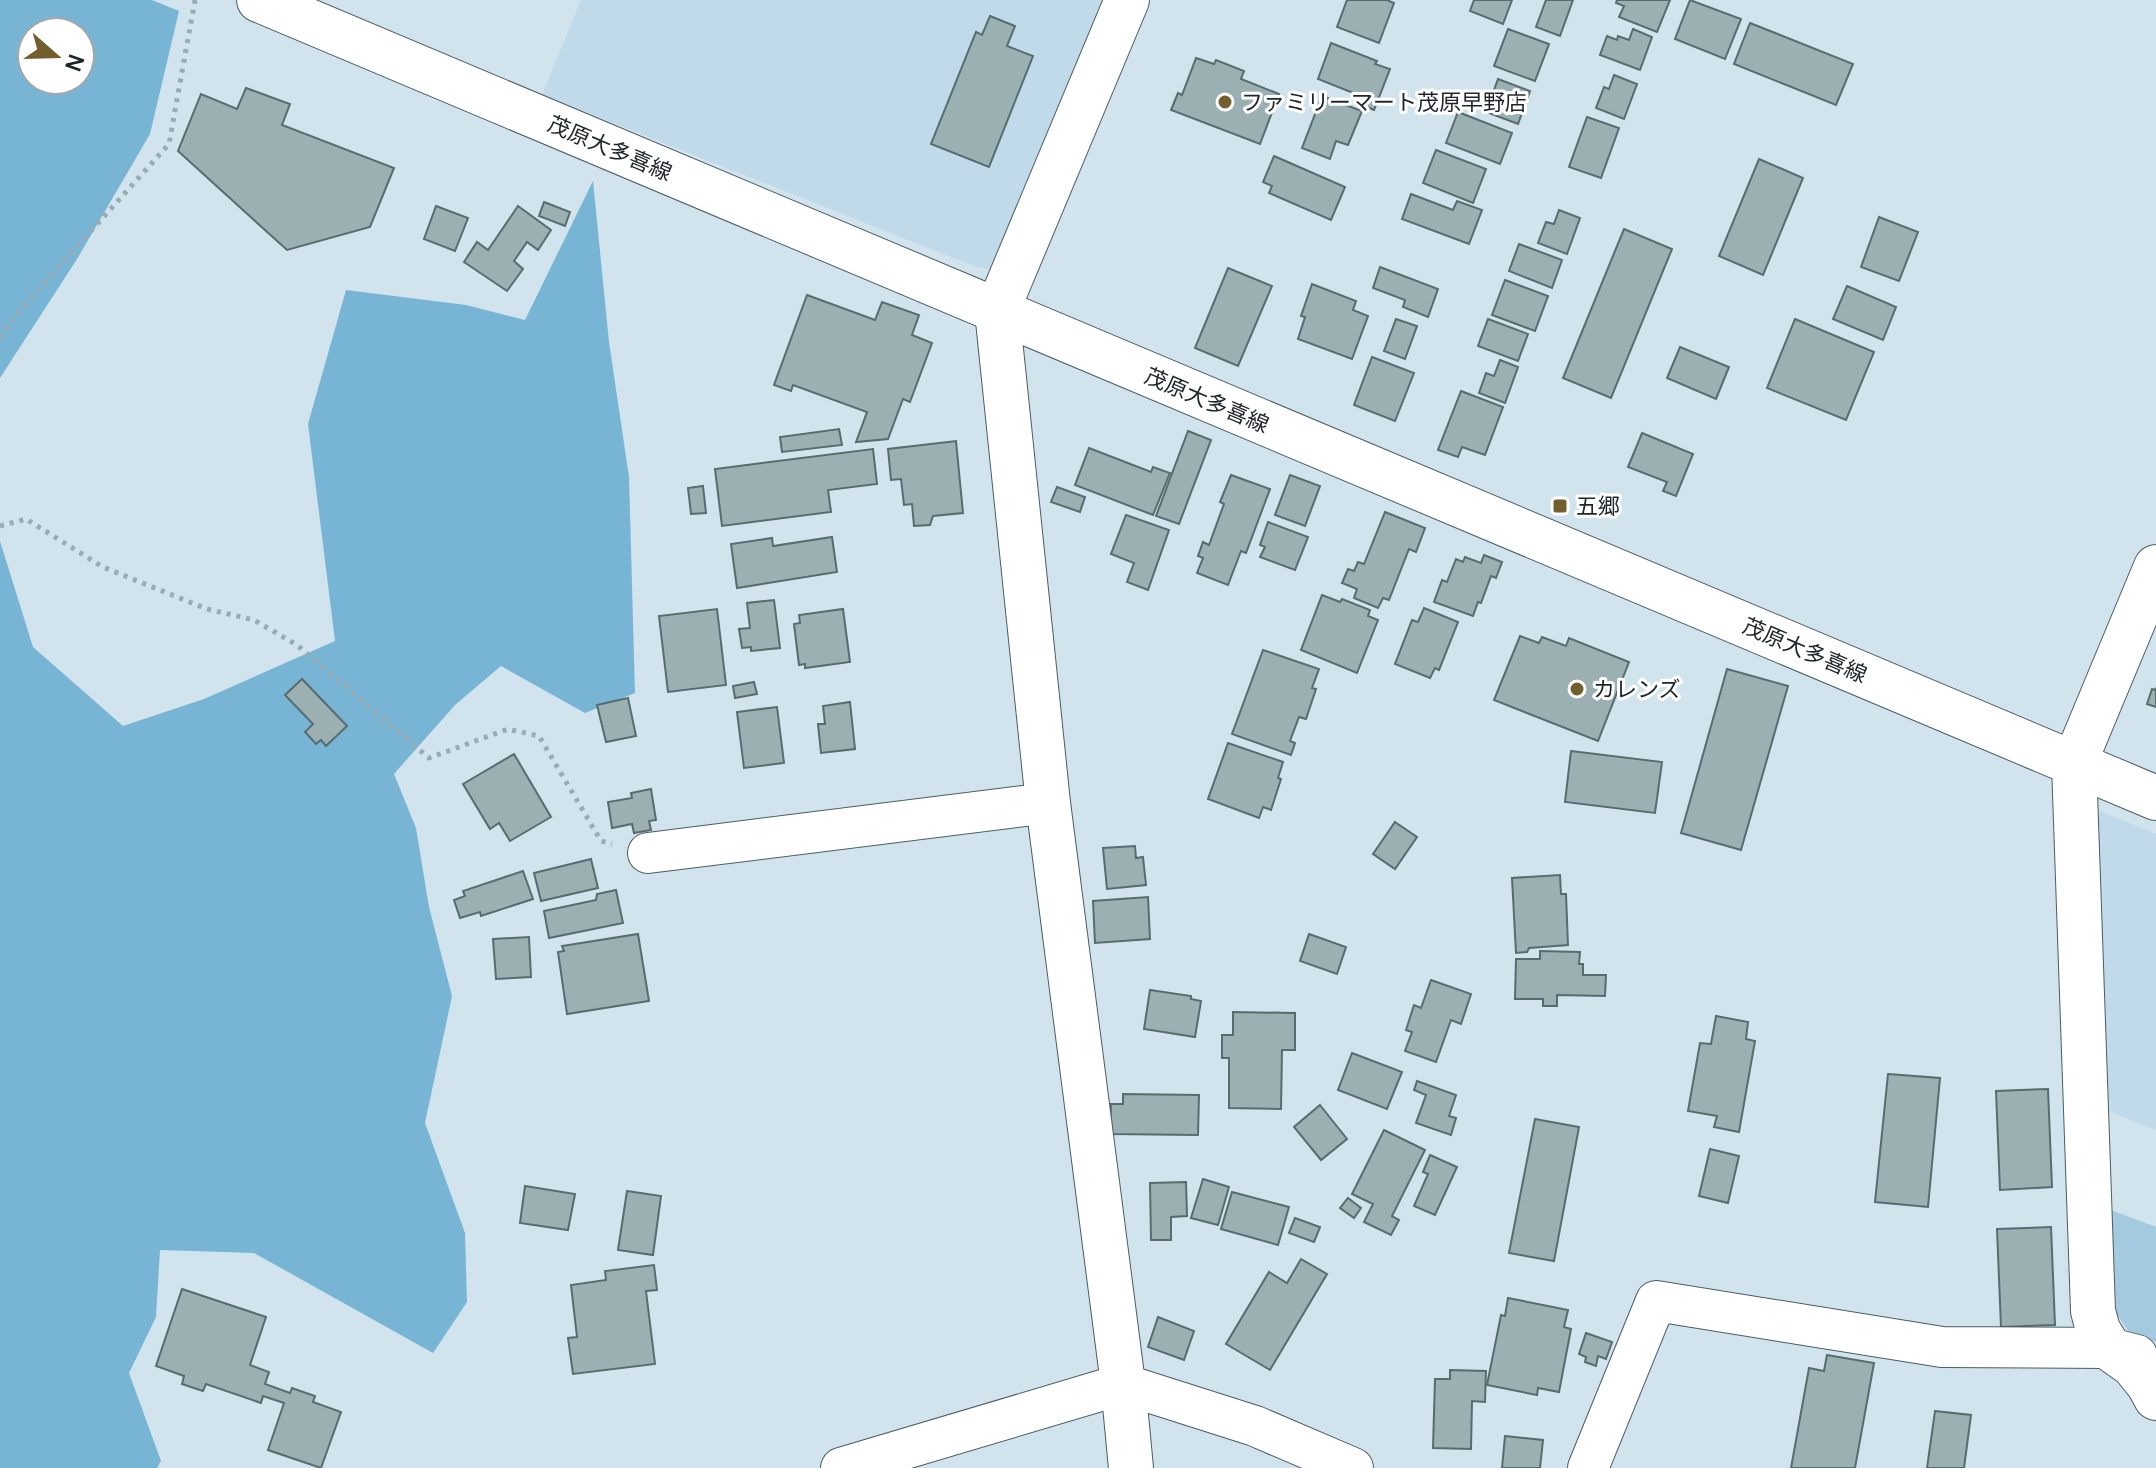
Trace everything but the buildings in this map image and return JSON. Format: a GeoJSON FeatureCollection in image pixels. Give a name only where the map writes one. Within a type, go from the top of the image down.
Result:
{"type":"FeatureCollection","features":[{"type":"Feature","properties":{"kind":"street","name":"茂原大多喜線"},"geometry":{"type":"LineString","coordinates":[[259,0],[2156,798]]}},
{"type":"Feature","properties":{"kind":"street"},"geometry":{"type":"LineString","coordinates":[[1127,0],[997,311],[1048,803],[1123,1384],[1131,1468]]}},
{"type":"Feature","properties":{"kind":"street"},"geometry":{"type":"LineString","coordinates":[[2156,567],[2074,764],[2093,1311],[2098,1330],[2109,1348],[2133,1365],[2156,1398]]}},
{"type":"Feature","properties":{"kind":"street"},"geometry":{"type":"LineString","coordinates":[[648,853],[1048,803]]}},
{"type":"Feature","properties":{"kind":"street"},"geometry":{"type":"LineString","coordinates":[[1588,1468],[1656,1301],[1942,1347],[2109,1348],[2156,1360]]}},
{"type":"Feature","properties":{"kind":"street"},"geometry":{"type":"LineString","coordinates":[[841,1468],[1123,1384],[1255,1426],[1353,1468]]}},
{"type":"Feature","properties":{"kind":"path"},"geometry":{"type":"LineString","coordinates":[[0,338],[46,281],[169,144],[195,0]]}},
{"type":"Feature","properties":{"kind":"path"},"geometry":{"type":"LineString","coordinates":[[0,526],[26,519],[103,567],[207,609],[254,620],[297,645],[429,758],[508,729],[539,736],[601,841],[648,853]]}},
{"type":"Feature","properties":{"kind":"shaded area"},"geometry":{"type":"Polygon","coordinates":[[[0,0],[152,0],[179,11],[150,134],[77,259],[0,378],[0,0]]]}},
{"type":"Feature","properties":{"kind":"shaded area"},"geometry":{"type":"Polygon","coordinates":[[[581,0],[1107,0],[995,271],[974,266],[542,95],[581,0]]]}},
{"type":"Feature","properties":{"kind":"shaded area"},"geometry":{"type":"Polygon","coordinates":[[[593,181],[609,342],[629,477],[635,693],[585,713],[501,666],[455,705],[394,774],[416,828],[429,907],[452,996],[425,1123],[465,1233],[467,1302],[433,1353],[254,1253],[160,1250],[156,1317],[129,1373],[161,1461],[157,1468],[0,1468],[0,541],[33,647],[123,726],[204,699],[335,641],[308,424],[346,290],[466,305],[525,320],[593,181]]]}},
{"type":"Feature","properties":{"kind":"shaded area"},"geometry":{"type":"Polygon","coordinates":[[[2095,809],[2156,834],[2156,1130],[2106,1110],[2095,809]]]}},
{"type":"Feature","properties":{"kind":"shaded area"},"geometry":{"type":"Polygon","coordinates":[[[2111,1210],[2156,1227],[2156,1342],[2128,1331],[2116,1313],[2111,1210]]]}},
{"type":"Feature","properties":{"kind":"place","name":"ファミリーマート茂原早野店"},"geometry":{"type":"Point","coordinates":[1225,102]}},
{"type":"Feature","properties":{"kind":"place","name":"五郷"},"geometry":{"type":"Point","coordinates":[1560,506]}},
{"type":"Feature","properties":{"kind":"place","name":"カレンズ"},"geometry":{"type":"Point","coordinates":[1577,689]}}]}
